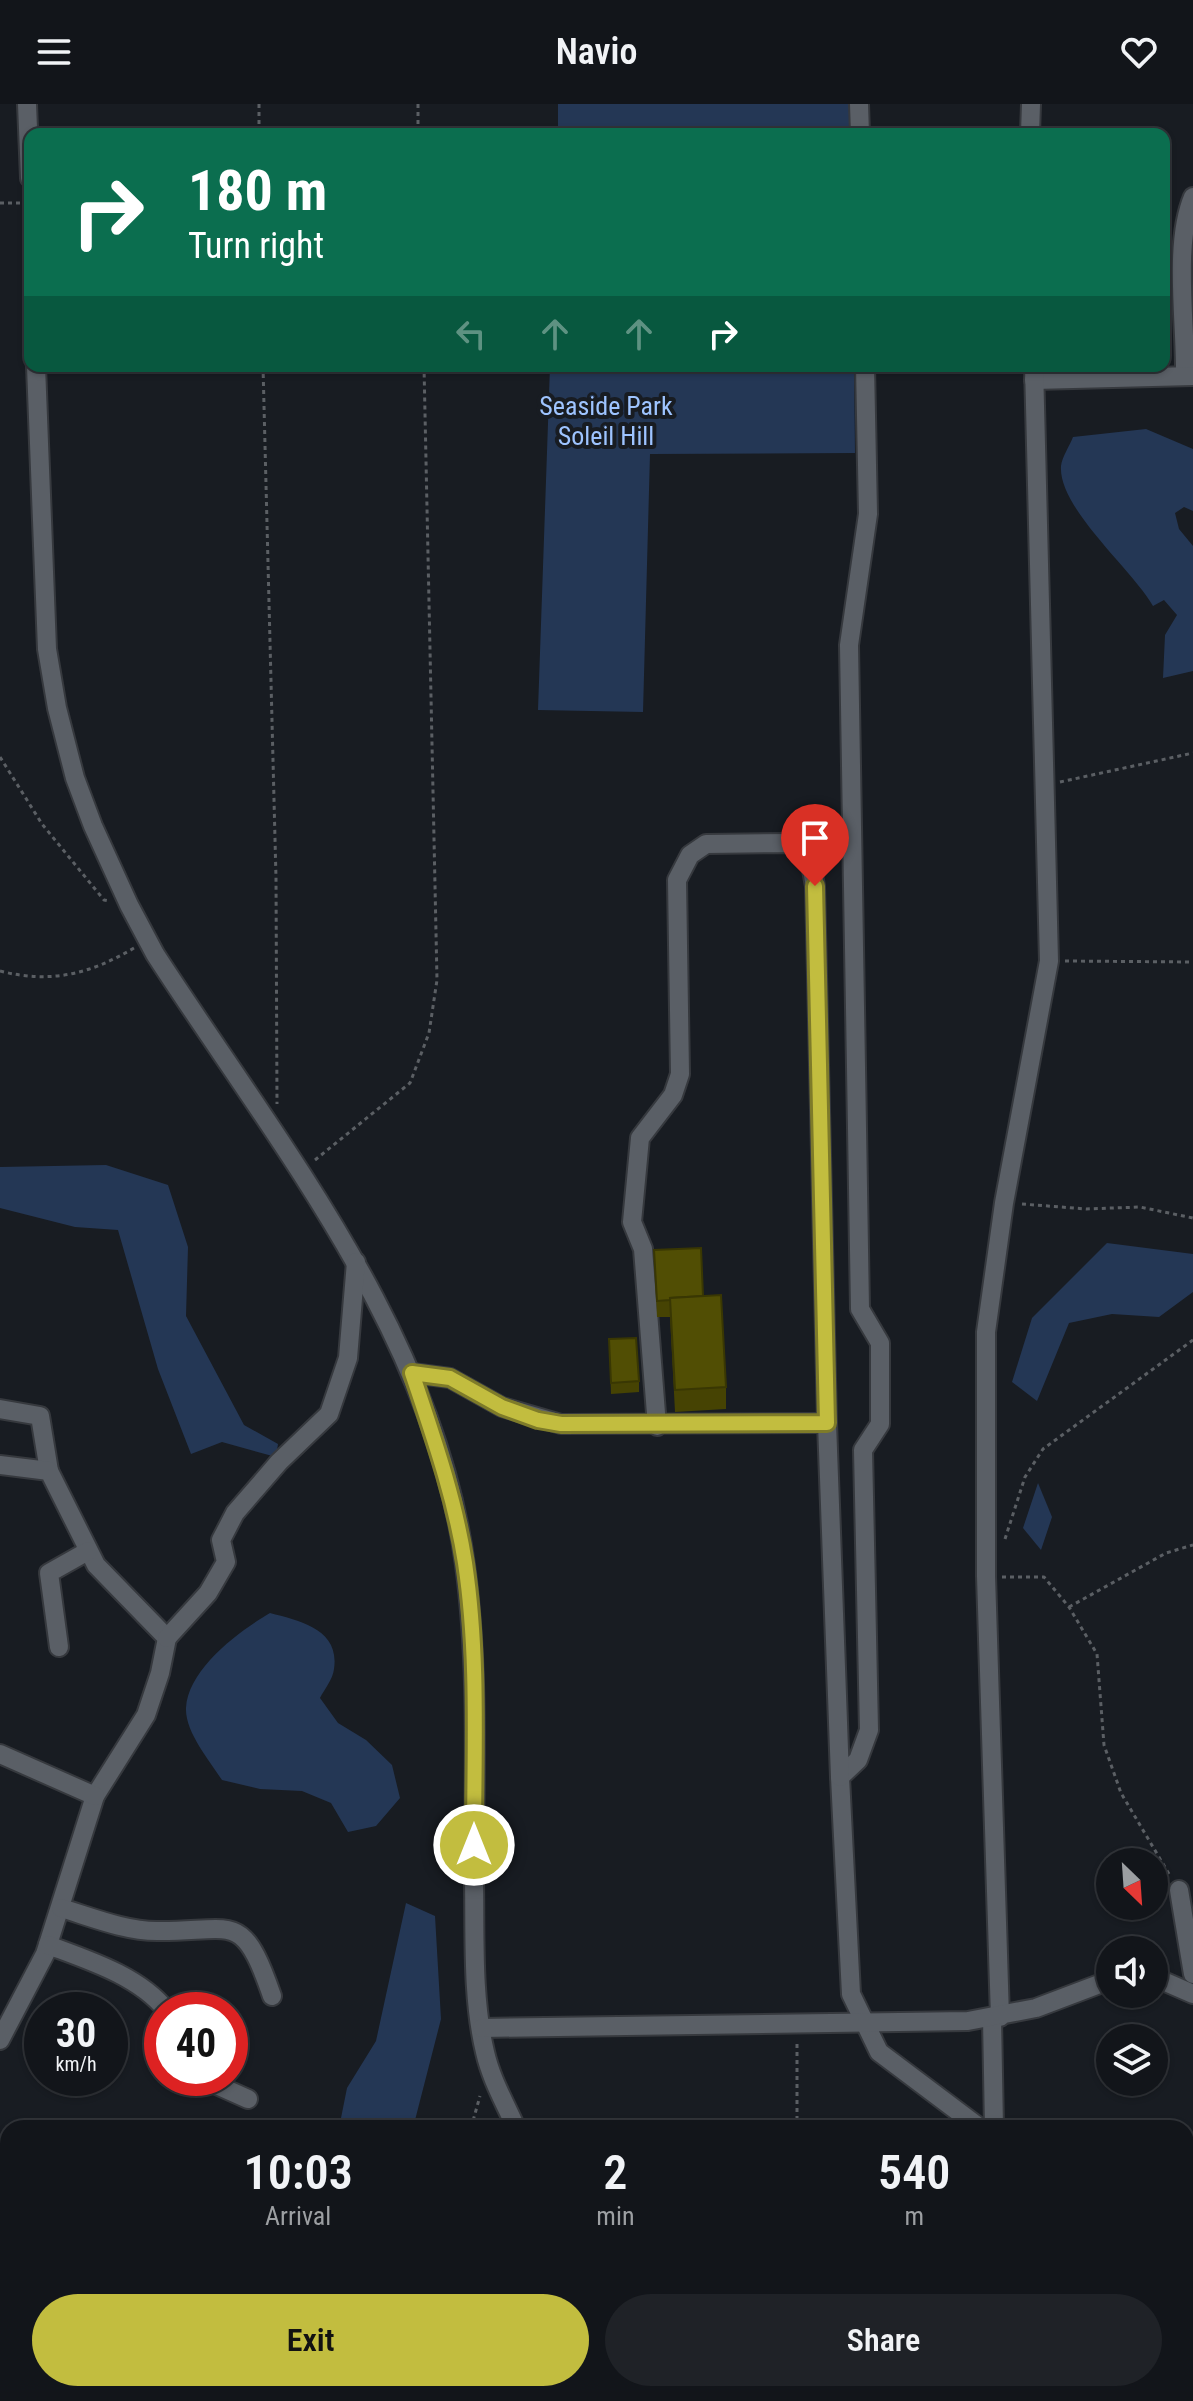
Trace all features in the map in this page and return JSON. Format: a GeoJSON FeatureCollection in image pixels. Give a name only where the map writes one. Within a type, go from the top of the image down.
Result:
{"type":"FeatureCollection","features":[{"type":"Feature","properties":{"kind":"street"},"geometry":{"type":"LineString","coordinates":[[27,104],[28,128]]}},
{"type":"Feature","properties":{"kind":"street"},"geometry":{"type":"LineString","coordinates":[[859,104],[860,128]]}},
{"type":"Feature","properties":{"kind":"street"},"geometry":{"type":"LineString","coordinates":[[1030,128],[1031,104]]}},
{"type":"Feature","properties":{"kind":"street"},"geometry":{"type":"LineString","coordinates":[[994,2120],[996,2018],[986,1576],[986,1332],[1004,1203],[1049,961],[1034,373],[1189,376],[1183,247],[1187,212],[1193,197]]}},
{"type":"Feature","properties":{"kind":"street"},"geometry":{"type":"LineString","coordinates":[[36,372],[47,649],[54,693],[75,778],[147,940],[356,1262],[412,1373],[450,1492],[465,1563],[474,1702],[475,1959],[484,2051],[513,2120]]}},
{"type":"Feature","properties":{"kind":"street"},"geometry":{"type":"LineString","coordinates":[[840,1777],[858,1760],[869,1730],[863,1450],[880,1424],[880,1343],[860,1309],[849,645],[868,514],[865,372]]}},
{"type":"Feature","properties":{"kind":"street"},"geometry":{"type":"LineString","coordinates":[[657,1426],[643,1249],[632,1222],[640,1138],[673,1095],[680,1074],[677,880],[690,855],[706,844],[793,843],[810,859],[815,886],[827,1423],[851,1994],[879,2052],[969,2120]]}},
{"type":"Feature","properties":{"kind":"street"},"geometry":{"type":"LineString","coordinates":[[0,2040],[48,1945],[95,1796],[146,1715],[160,1673],[167,1638],[208,1593],[226,1562],[221,1540],[235,1513],[279,1462],[329,1414],[348,1358],[356,1262]]}},
{"type":"Feature","properties":{"kind":"street"},"geometry":{"type":"LineString","coordinates":[[412,1373],[450,1378],[502,1407],[538,1420],[586,1426],[827,1423]]}},
{"type":"Feature","properties":{"kind":"street"},"geometry":{"type":"LineString","coordinates":[[0,1409],[40,1416],[49,1471],[96,1565],[167,1638]]}},
{"type":"Feature","properties":{"kind":"street"},"geometry":{"type":"LineString","coordinates":[[0,1465],[49,1471]]}},
{"type":"Feature","properties":{"kind":"street"},"geometry":{"type":"LineString","coordinates":[[59,1647],[49,1573],[88,1551]]}},
{"type":"Feature","properties":{"kind":"street"},"geometry":{"type":"LineString","coordinates":[[0,1754],[95,1796]]}},
{"type":"Feature","properties":{"kind":"street"},"geometry":{"type":"LineString","coordinates":[[1179,1890],[1193,1974]]}},
{"type":"Feature","properties":{"kind":"street"},"geometry":{"type":"LineString","coordinates":[[61,1908],[99,1920],[155,1931],[208,1926],[233,1929],[257,1952],[272,1996]]}},
{"type":"Feature","properties":{"kind":"street"},"geometry":{"type":"LineString","coordinates":[[48,1945],[102,1966],[144,1992]]}},
{"type":"Feature","properties":{"kind":"street"},"geometry":{"type":"LineString","coordinates":[[1168,1983],[1193,1994]]}},
{"type":"Feature","properties":{"kind":"street"},"geometry":{"type":"LineString","coordinates":[[482,2028],[864,2024],[996,2018],[1036,2008],[1096,1985]]}},
{"type":"Feature","properties":{"kind":"street"},"geometry":{"type":"LineString","coordinates":[[241,2096],[248,2099]]}},
{"type":"Feature","properties":{"kind":"path"},"geometry":{"type":"LineString","coordinates":[[259,104],[259,128]]}},
{"type":"Feature","properties":{"kind":"path"},"geometry":{"type":"LineString","coordinates":[[418,104],[418,128]]}},
{"type":"Feature","properties":{"kind":"path"},"geometry":{"type":"LineString","coordinates":[[0,203],[24,203]]}},
{"type":"Feature","properties":{"kind":"path"},"geometry":{"type":"LineString","coordinates":[[263,372],[279,1090],[272,1132]]}},
{"type":"Feature","properties":{"kind":"path"},"geometry":{"type":"LineString","coordinates":[[300,1173],[410,1083],[429,1033],[437,980],[424,372]]}},
{"type":"Feature","properties":{"kind":"path"},"geometry":{"type":"LineString","coordinates":[[1044,786],[1193,753]]}},
{"type":"Feature","properties":{"kind":"path"},"geometry":{"type":"LineString","coordinates":[[0,757],[42,824],[104,900],[129,905]]}},
{"type":"Feature","properties":{"kind":"path"},"geometry":{"type":"LineString","coordinates":[[0,971],[29,979],[100,968],[147,940]]}},
{"type":"Feature","properties":{"kind":"path"},"geometry":{"type":"LineString","coordinates":[[1049,961],[1193,962]]}},
{"type":"Feature","properties":{"kind":"path"},"geometry":{"type":"LineString","coordinates":[[1004,1203],[1086,1209],[1140,1207],[1193,1218]]}},
{"type":"Feature","properties":{"kind":"path"},"geometry":{"type":"LineString","coordinates":[[1001,1550],[1025,1477],[1043,1449],[1193,1340]]}},
{"type":"Feature","properties":{"kind":"path"},"geometry":{"type":"LineString","coordinates":[[1069,1607],[1166,1553],[1193,1545]]}},
{"type":"Feature","properties":{"kind":"path"},"geometry":{"type":"LineString","coordinates":[[986,1576],[1044,1577],[1069,1607],[1097,1654],[1104,1745],[1117,1781],[1179,1890]]}},
{"type":"Feature","properties":{"kind":"path"},"geometry":{"type":"LineString","coordinates":[[797,2025],[797,2120]]}},
{"type":"Feature","properties":{"kind":"green space"},"geometry":{"type":"Polygon","coordinates":[[[558,104],[849,104],[851,128],[558,128],[558,104]]]}},
{"type":"Feature","properties":{"kind":"green space","name":"Seaside Park Soleil Hill"},"geometry":{"type":"Polygon","coordinates":[[[550,372],[854,372],[855,453],[650,454],[643,712],[538,710],[550,372]]]}},
{"type":"Feature","properties":{"kind":"green space"},"geometry":{"type":"Polygon","coordinates":[[[1146,429],[1193,449],[1193,511],[1184,507],[1175,513],[1179,529],[1193,546],[1193,671],[1163,678],[1165,635],[1177,615],[1164,600],[1153,606],[1083,519],[1063,483],[1061,466],[1073,437],[1146,429]]]}},
{"type":"Feature","properties":{"kind":"green space"},"geometry":{"type":"Polygon","coordinates":[[[106,1165],[168,1185],[188,1247],[186,1316],[244,1425],[278,1444],[276,1457],[222,1442],[191,1454],[158,1369],[118,1230],[75,1227],[0,1208],[0,1167],[106,1165]]]}},
{"type":"Feature","properties":{"kind":"green space"},"geometry":{"type":"Polygon","coordinates":[[[1107,1243],[1193,1254],[1193,1292],[1159,1317],[1112,1314],[1069,1323],[1037,1401],[1012,1382],[1032,1318],[1107,1243]]]}},
{"type":"Feature","properties":{"kind":"green space"},"geometry":{"type":"Polygon","coordinates":[[[1038,1483],[1052,1517],[1041,1550],[1023,1528],[1038,1483]]]}},
{"type":"Feature","properties":{"kind":"green space"},"geometry":{"type":"Polygon","coordinates":[[[270,1613],[316,1629],[331,1644],[334,1669],[320,1698],[338,1723],[366,1740],[392,1765],[400,1798],[376,1826],[348,1832],[331,1803],[302,1791],[260,1789],[222,1780],[194,1736],[186,1708],[196,1679],[230,1641],[270,1613]]]}},
{"type":"Feature","properties":{"kind":"green space"},"geometry":{"type":"Polygon","coordinates":[[[406,1903],[435,1916],[441,2019],[415,2120],[341,2120],[347,2088],[376,2041],[406,1903]]]}},
{"type":"Feature","properties":{"kind":"building"},"geometry":{"type":"Polygon","coordinates":[[[701,1248],[703,1296],[657,1301],[654,1250],[701,1248]]]}},
{"type":"Feature","properties":{"kind":"building"},"geometry":{"type":"Polygon","coordinates":[[[721,1295],[726,1387],[675,1390],[670,1298],[721,1295]]]}},
{"type":"Feature","properties":{"kind":"building"},"geometry":{"type":"Polygon","coordinates":[[[636,1338],[639,1381],[611,1383],[609,1339],[636,1338]]]}},
{"type":"Feature","properties":{"kind":"route"},"geometry":{"type":"LineString","coordinates":[[474,1845],[472,1639],[465,1563],[450,1492],[412,1373],[450,1378],[502,1407],[538,1420],[561,1424],[827,1423],[815,886]]}}]}
